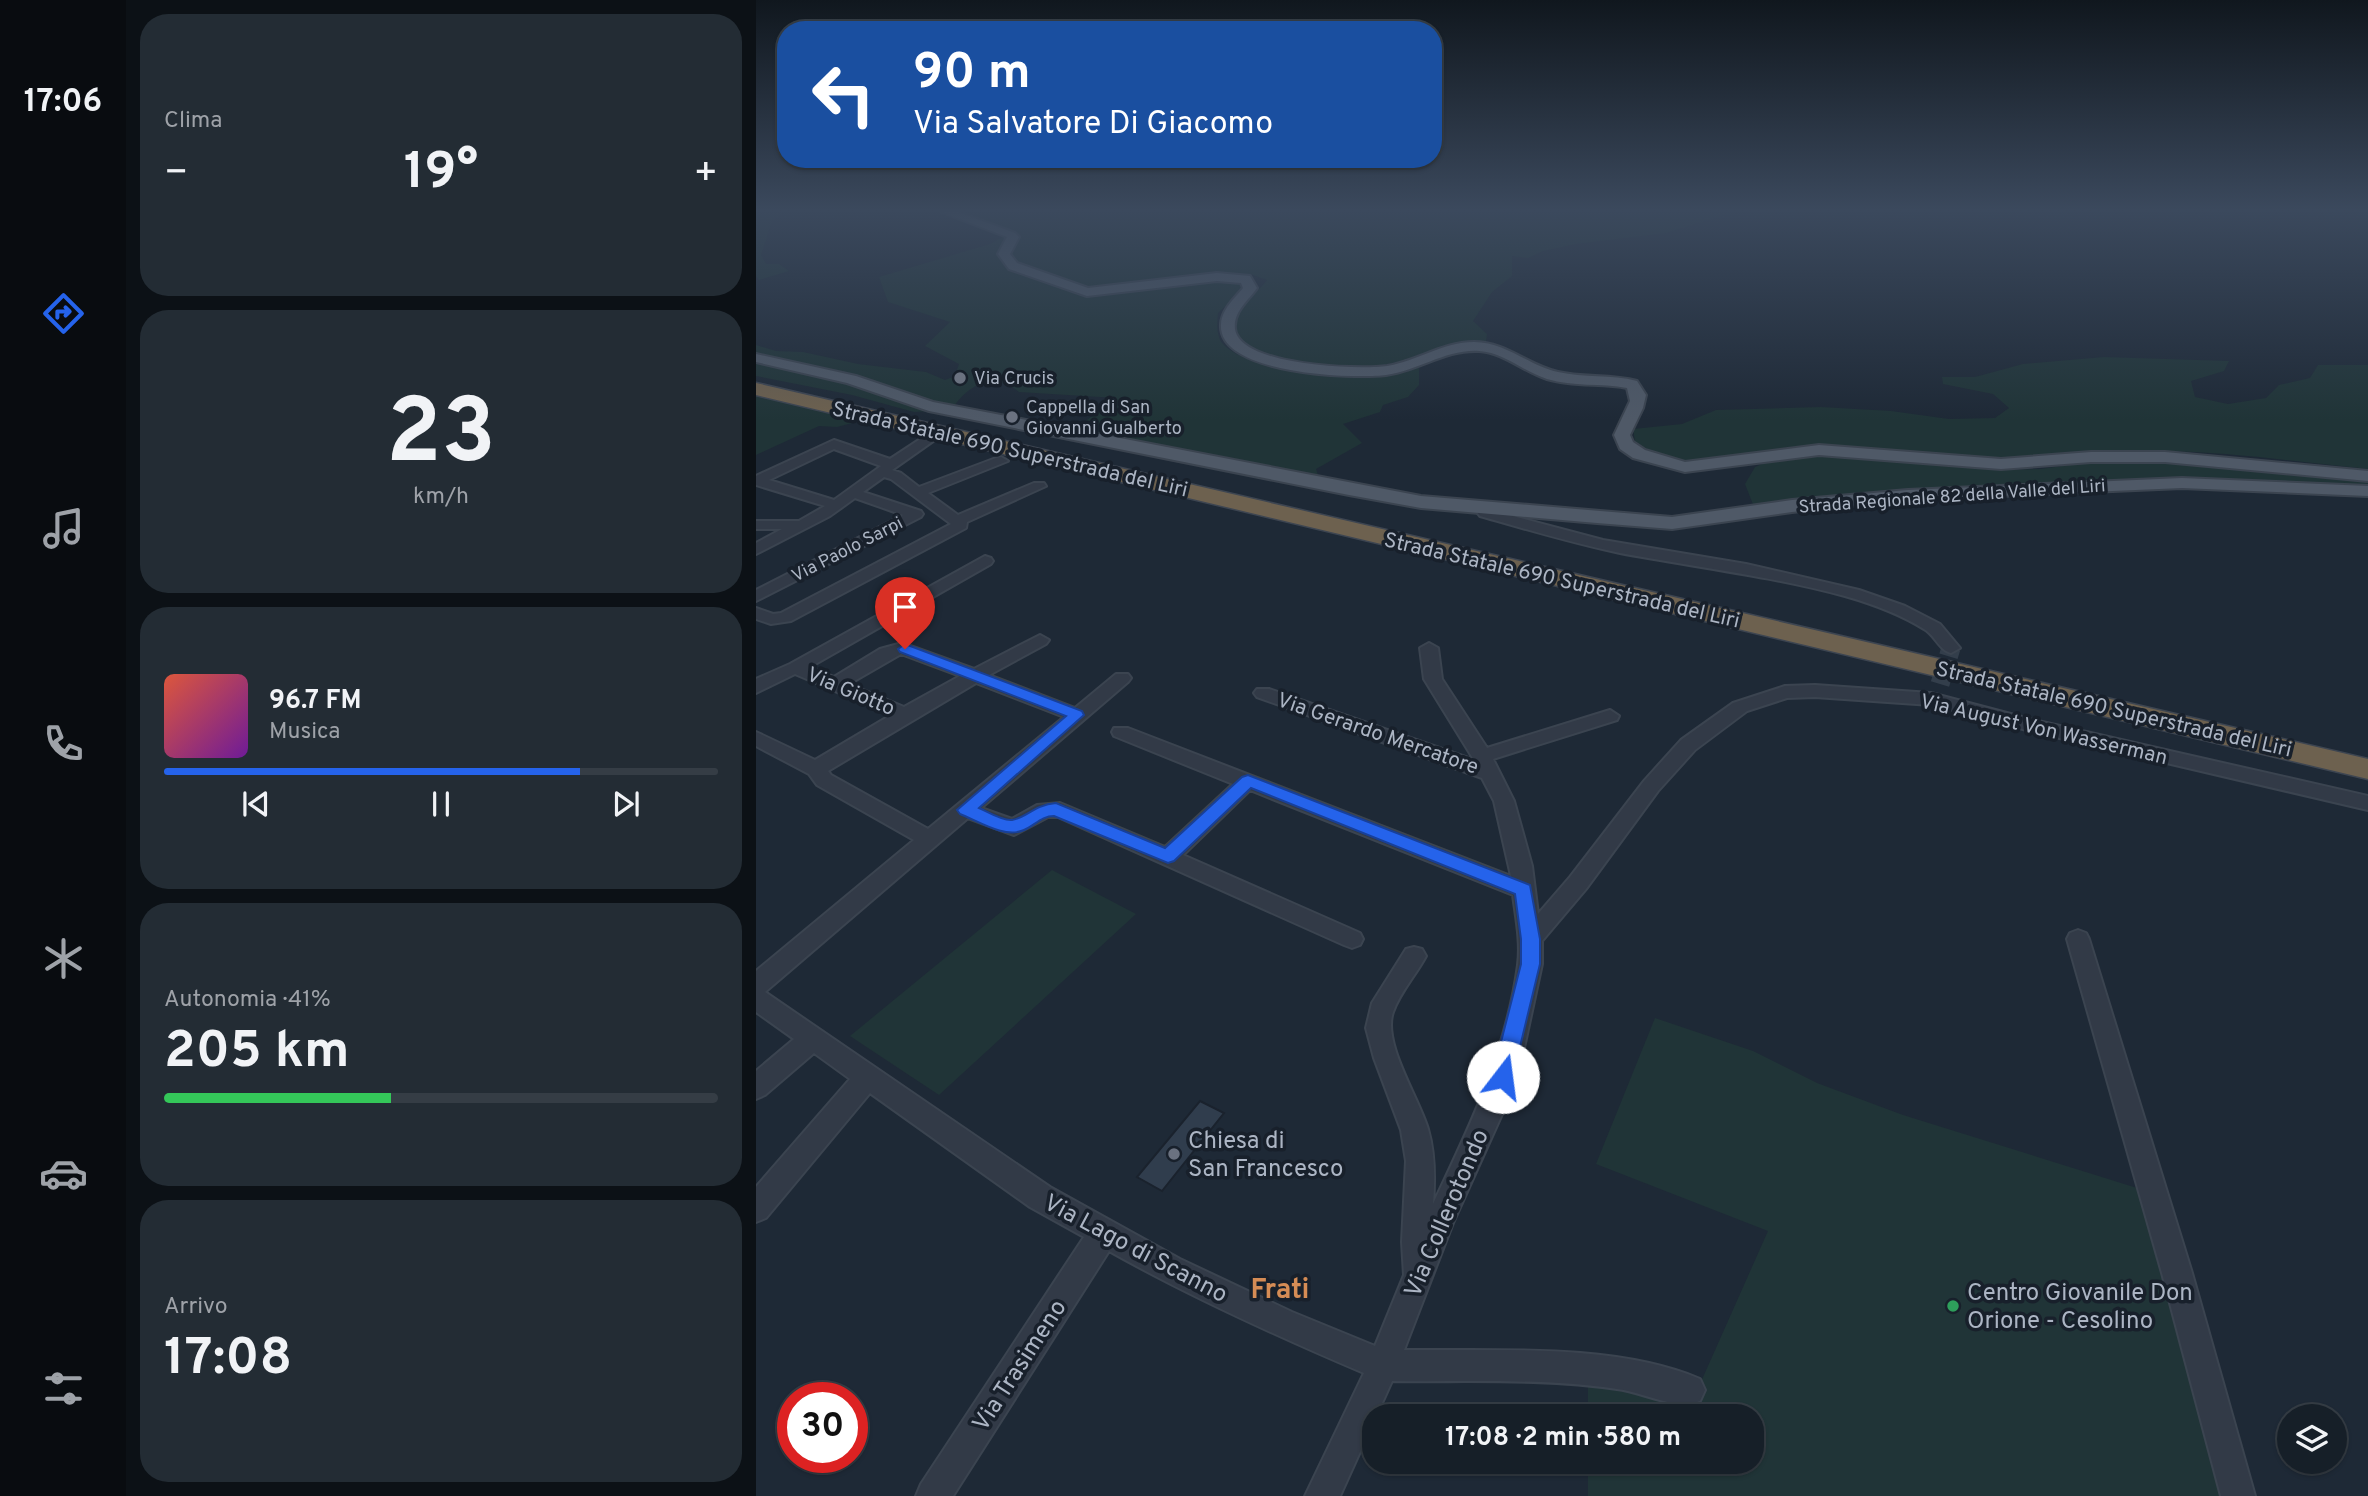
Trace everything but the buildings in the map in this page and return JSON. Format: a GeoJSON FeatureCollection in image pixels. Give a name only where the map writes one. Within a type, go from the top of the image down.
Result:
{"type":"FeatureCollection","features":[{"type":"Feature","properties":{"kind":"highway","name":"Strada Statale 690 Superstrada del Liri"},"geometry":{"type":"LineString","coordinates":[[756,381],[2368,755]]}},
{"type":"Feature","properties":{"kind":"highway","name":"Strada Statale 690 Superstrada del Liri"},"geometry":{"type":"LineString","coordinates":[[756,389],[2368,769]]}},
{"type":"Feature","properties":{"kind":"main road","name":"Strada Regionale 82 della Valle del Liri"},"geometry":{"type":"LineString","coordinates":[[1055,281],[1087,292],[1185,281]]}},
{"type":"Feature","properties":{"kind":"main road","name":"Strada Regionale 82 della Valle del Liri"},"geometry":{"type":"LineString","coordinates":[[1246,281],[1250,288],[1232,310],[1227,323],[1229,335],[1237,347],[1259,357],[1329,370],[1376,371],[1408,365],[1448,350],[1480,346],[1503,352],[1551,376],[1632,384],[1639,389],[1640,398],[1622,435],[1626,445],[1639,454],[1685,467],[1819,450],[2001,464],[2091,457],[2165,457],[2368,475]]}},
{"type":"Feature","properties":{"kind":"main road","name":"Strada Regionale 82 della Valle del Liri"},"geometry":{"type":"LineString","coordinates":[[756,358],[851,379],[912,402],[948,411],[1349,490],[1421,502],[1672,523],[1792,506],[1950,493],[2182,483],[2368,491]]}},
{"type":"Feature","properties":{"kind":"street"},"geometry":{"type":"LineString","coordinates":[[756,549],[804,525],[835,505],[889,468],[916,444],[931,436]]}},
{"type":"Feature","properties":{"kind":"street"},"geometry":{"type":"LineString","coordinates":[[756,613],[771,619],[788,615],[961,525],[889,468],[834,444],[757,481],[835,505]]}},
{"type":"Feature","properties":{"kind":"street"},"geometry":{"type":"LineString","coordinates":[[919,492],[1001,461]]}},
{"type":"Feature","properties":{"kind":"street"},"geometry":{"type":"LineString","coordinates":[[957,521],[1039,486]]}},
{"type":"Feature","properties":{"kind":"street","name":"Via Paolo Sarpi"},"geometry":{"type":"LineString","coordinates":[[756,596],[916,514],[853,493]]}},
{"type":"Feature","properties":{"kind":"street"},"geometry":{"type":"LineString","coordinates":[[1480,507],[1485,513],[1583,540],[1810,581],[1870,599],[1917,618],[1945,635],[1951,648]]}},
{"type":"Feature","properties":{"kind":"street"},"geometry":{"type":"LineString","coordinates":[[756,525],[804,525]]}},
{"type":"Feature","properties":{"kind":"street"},"geometry":{"type":"LineString","coordinates":[[756,687],[773,676],[796,668],[985,561]]}},
{"type":"Feature","properties":{"kind":"street"},"geometry":{"type":"LineString","coordinates":[[816,769],[905,714],[1040,640]]}},
{"type":"Feature","properties":{"kind":"street"},"geometry":{"type":"LineString","coordinates":[[836,684],[886,653],[898,648],[908,649],[1077,715]]}},
{"type":"Feature","properties":{"kind":"street","name":"Via Collerotondo"},"geometry":{"type":"LineString","coordinates":[[1322,1496],[1383,1365],[1503,1077],[1529,973],[1530,939],[1518,847],[1502,794],[1487,765],[1435,683],[1430,671],[1429,648]]}},
{"type":"Feature","properties":{"kind":"street","name":"Via Giotto"},"geometry":{"type":"LineString","coordinates":[[796,668],[905,714]]}},
{"type":"Feature","properties":{"kind":"street"},"geometry":{"type":"LineString","coordinates":[[756,985],[1122,678]]}},
{"type":"Feature","properties":{"kind":"street","name":"Via August Von Wasserman"},"geometry":{"type":"LineString","coordinates":[[1530,939],[1672,761],[1699,735],[1735,710],[1758,699],[1793,691],[1935,691],[2038,727],[2368,803]]}},
{"type":"Feature","properties":{"kind":"street","name":"Via Gerardo Mercatore"},"geometry":{"type":"LineString","coordinates":[[1263,693],[1487,765]]}},
{"type":"Feature","properties":{"kind":"street"},"geometry":{"type":"LineString","coordinates":[[1487,765],[1610,716]]}},
{"type":"Feature","properties":{"kind":"street"},"geometry":{"type":"LineString","coordinates":[[1121,733],[1524,890]]}},
{"type":"Feature","properties":{"kind":"street"},"geometry":{"type":"LineString","coordinates":[[756,738],[816,769],[824,780],[931,840]]}},
{"type":"Feature","properties":{"kind":"street"},"geometry":{"type":"LineString","coordinates":[[1168,857],[1248,781]]}},
{"type":"Feature","properties":{"kind":"street"},"geometry":{"type":"LineString","coordinates":[[966,810],[1014,827],[1044,810],[1056,809],[1352,939]]}},
{"type":"Feature","properties":{"kind":"street"},"geometry":{"type":"LineString","coordinates":[[2078,939],[2177,1273],[2238,1496]]}},
{"type":"Feature","properties":{"kind":"street"},"geometry":{"type":"LineString","coordinates":[[1413,956],[1381,1010],[1378,1028],[1419,1148],[1421,1176],[1415,1243],[1418,1276]]}},
{"type":"Feature","properties":{"kind":"street","name":"Via Lago di Scanno"},"geometry":{"type":"LineString","coordinates":[[756,999],[1026,1188],[1221,1295],[1383,1365],[1537,1368],[1618,1373],[1689,1390]]}},
{"type":"Feature","properties":{"kind":"street"},"geometry":{"type":"LineString","coordinates":[[756,1087],[812,1039]]}},
{"type":"Feature","properties":{"kind":"street"},"geometry":{"type":"LineString","coordinates":[[756,1208],[867,1077]]}},
{"type":"Feature","properties":{"kind":"street","name":"Via Trasimeno"},"geometry":{"type":"LineString","coordinates":[[933,1496],[1104,1233]]}},
{"type":"Feature","properties":{"kind":"green space"},"geometry":{"type":"Polygon","coordinates":[[[880,281],[1242,281],[1245,288],[1218,313],[1217,321],[1221,341],[1238,355],[1287,369],[1347,374],[1401,371],[1419,367],[1419,385],[1408,397],[1383,405],[1380,412],[1343,424],[1362,443],[1316,469],[1319,478],[1075,429],[1116,398],[1019,392],[1010,385],[991,381],[974,387],[958,400],[952,409],[865,379],[756,355],[756,345],[776,351],[803,352],[858,364],[926,372],[945,380],[955,376],[959,364],[925,346],[950,322],[888,302],[880,281]]]}},
{"type":"Feature","properties":{"kind":"green space"},"geometry":{"type":"Polygon","coordinates":[[[1266,281],[1506,281],[1492,292],[1473,321],[1487,334],[1486,341],[1460,344],[1387,364],[1350,367],[1287,360],[1267,354],[1235,337],[1235,325],[1240,309],[1266,281]]]}},
{"type":"Feature","properties":{"kind":"green space"},"geometry":{"type":"Polygon","coordinates":[[[2104,357],[2229,361],[2224,371],[2191,381],[2195,397],[2228,404],[2266,398],[2279,385],[2310,378],[2318,365],[2368,365],[2368,469],[2189,452],[2140,451],[1978,459],[1821,445],[1694,461],[1674,459],[1654,452],[1635,441],[1633,429],[1682,424],[1716,410],[1821,407],[1891,411],[1949,419],[1995,418],[2009,408],[1993,394],[1943,384],[1942,377],[1975,377],[2023,364],[2104,357]]]}},
{"type":"Feature","properties":{"kind":"green space"},"geometry":{"type":"Polygon","coordinates":[[[765,363],[827,376],[887,395],[906,405],[931,411],[914,412],[852,395],[756,376],[756,364],[765,363]]]}},
{"type":"Feature","properties":{"kind":"green space"},"geometry":{"type":"Polygon","coordinates":[[[756,394],[821,412],[855,418],[856,422],[837,427],[819,426],[756,455],[756,394]]]}},
{"type":"Feature","properties":{"kind":"green space"},"geometry":{"type":"Polygon","coordinates":[[[1823,454],[1995,470],[2041,469],[2096,461],[2175,462],[2368,478],[2368,487],[1983,485],[1830,496],[1754,507],[1745,484],[1755,467],[1767,462],[1823,454]]]}},
{"type":"Feature","properties":{"kind":"green space"},"geometry":{"type":"Polygon","coordinates":[[[1052,870],[1136,914],[939,1095],[850,1036],[1052,870]]]}},
{"type":"Feature","properties":{"kind":"green space","name":"Centro Giovanile Don Orione - Cesolino"},"geometry":{"type":"Polygon","coordinates":[[[1655,1018],[1753,1051],[1817,1083],[1903,1115],[2137,1188],[2228,1496],[1588,1496],[1588,1474],[1764,1474],[1764,1404],[1588,1404],[1588,1382],[1692,1402],[1768,1231],[1596,1164],[1655,1018]]]}},
{"type":"Feature","properties":{"kind":"tunnel"},"geometry":{"type":"LineString","coordinates":[[1940,684],[1951,648]]}},
{"type":"Feature","properties":{"kind":"place","name":"Via Crucis"},"geometry":{"type":"Point","coordinates":[960,378]}},
{"type":"Feature","properties":{"kind":"place","name":"Cappella di San Giovanni Gualberto"},"geometry":{"type":"Point","coordinates":[1012,417]}},
{"type":"Feature","properties":{"kind":"place","name":"Chiesa di San Francesco"},"geometry":{"type":"Point","coordinates":[1174,1154]}},
{"type":"Feature","properties":{"kind":"place","name":"Centro Giovanile Don Orione - Cesolino"},"geometry":{"type":"Point","coordinates":[1953,1306]}},
{"type":"Feature","properties":{"kind":"district","name":"Frati"},"geometry":{"type":"Point","coordinates":[1280,1288]}},
{"type":"Feature","properties":{"kind":"route"},"geometry":{"type":"LineString","coordinates":[[905,649],[1077,715],[966,810],[1006,826],[1018,826],[1044,810],[1056,809],[1168,857],[1248,781],[1524,890],[1530,964],[1503,1077]]}}]}
